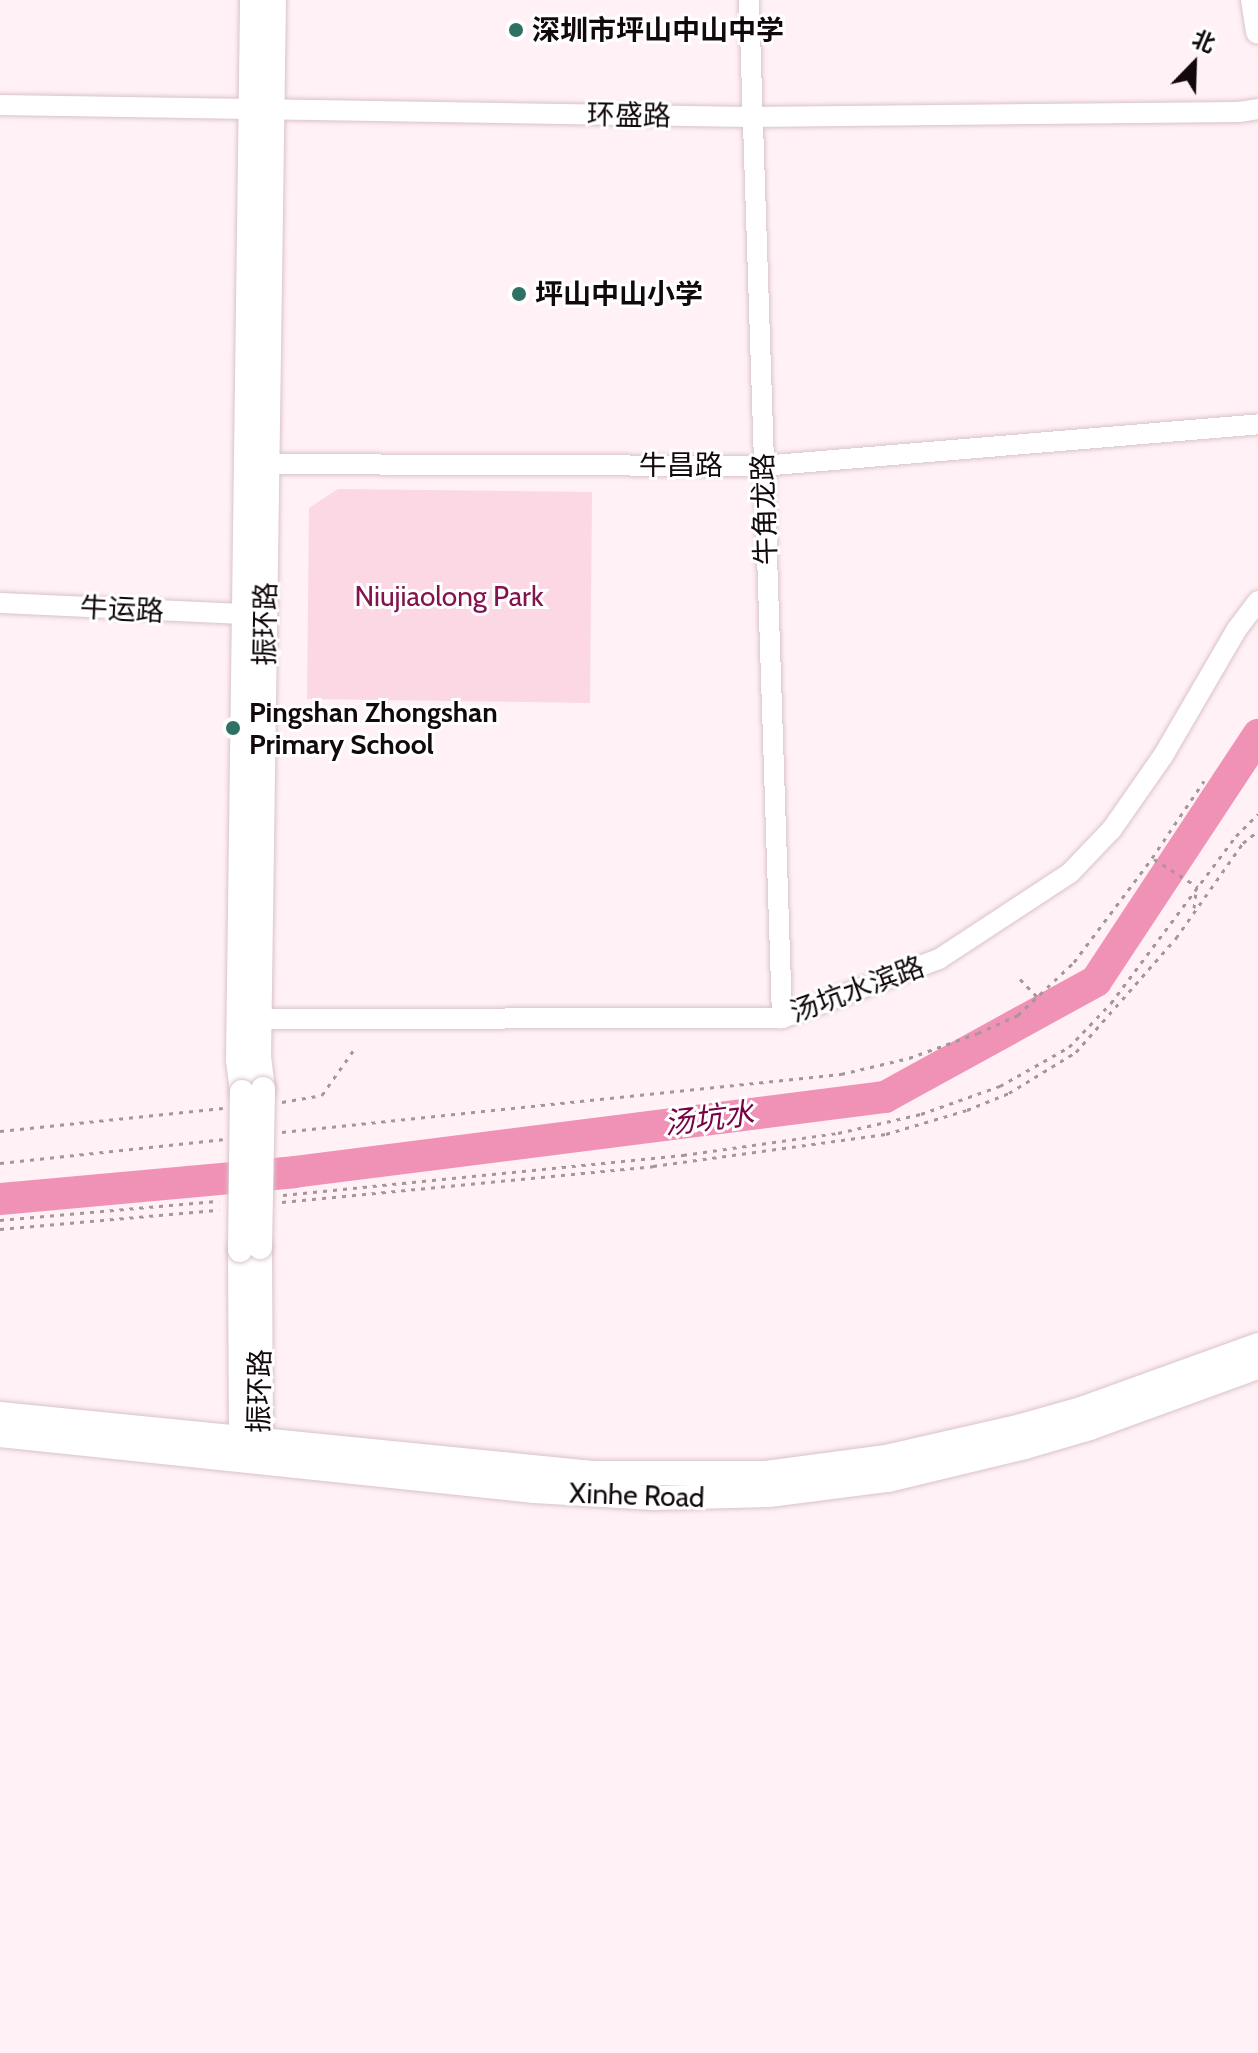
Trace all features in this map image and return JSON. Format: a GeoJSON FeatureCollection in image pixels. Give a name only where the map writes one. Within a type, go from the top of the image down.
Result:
{"type":"FeatureCollection","features":[{"type":"Feature","properties":{"kind":"street","name":"振环路"},"geometry":{"type":"LineString","coordinates":[[252,0],[262,111]]}},
{"type":"Feature","properties":{"kind":"street","name":"振环路"},"geometry":{"type":"LineString","coordinates":[[249,1019],[262,111],[274,0]]}},
{"type":"Feature","properties":{"kind":"street","name":"牛角龙路"},"geometry":{"type":"LineString","coordinates":[[749,0],[750,117],[782,1018]]}},
{"type":"Feature","properties":{"kind":"street"},"geometry":{"type":"LineString","coordinates":[[1253,0],[1258,32]]}},
{"type":"Feature","properties":{"kind":"street","name":"环盛路"},"geometry":{"type":"LineString","coordinates":[[0,105],[750,117],[1239,112],[1258,109]]}},
{"type":"Feature","properties":{"kind":"street","name":"牛昌路"},"geometry":{"type":"LineString","coordinates":[[257,464],[762,466],[1258,424]]}},
{"type":"Feature","properties":{"kind":"street","name":"振环路"},"geometry":{"type":"LineString","coordinates":[[251,1447],[250,1249],[254,1098],[249,1019],[244,614],[257,464]]}},
{"type":"Feature","properties":{"kind":"street","name":"汤坑水滨路"},"geometry":{"type":"LineString","coordinates":[[249,1019],[782,1018],[939,959],[1070,873],[1112,829],[1139,793],[1237,629],[1258,601]]}},
{"type":"Feature","properties":{"kind":"street","name":"牛运路"},"geometry":{"type":"LineString","coordinates":[[0,603],[244,614]]}},
{"type":"Feature","properties":{"kind":"street","name":"Xinhe Road"},"geometry":{"type":"LineString","coordinates":[[0,1435],[251,1447],[592,1473],[708,1475],[797,1470],[886,1457],[1021,1426],[1084,1408],[1258,1345]]}},
{"type":"Feature","properties":{"kind":"street","name":"Xinhe Road"},"geometry":{"type":"LineString","coordinates":[[0,1414],[591,1495],[769,1495],[888,1480],[1025,1447],[1090,1428],[1258,1367]]}},
{"type":"Feature","properties":{"kind":"path"},"geometry":{"type":"LineString","coordinates":[[272,1134],[841,1074],[909,1058],[978,1033],[1018,1015],[1039,999],[1074,962],[1152,858],[1204,781]]}},
{"type":"Feature","properties":{"kind":"path"},"geometry":{"type":"LineString","coordinates":[[276,1196],[683,1155],[838,1133],[921,1114],[1004,1084],[1069,1047],[1150,954],[1197,888],[1258,814]]}},
{"type":"Feature","properties":{"kind":"path"},"geometry":{"type":"LineString","coordinates":[[272,1204],[683,1162],[886,1134],[1009,1093],[1076,1052],[1100,1029],[1176,938],[1243,843],[1258,831]]}},
{"type":"Feature","properties":{"kind":"path"},"geometry":{"type":"LineString","coordinates":[[1152,858],[1197,888]]}},
{"type":"Feature","properties":{"kind":"path"},"geometry":{"type":"LineString","coordinates":[[1195,908],[1197,888]]}},
{"type":"Feature","properties":{"kind":"path"},"geometry":{"type":"LineString","coordinates":[[1020,979],[1039,999]]}},
{"type":"Feature","properties":{"kind":"path"},"geometry":{"type":"LineString","coordinates":[[0,1131],[254,1098],[322,1095],[355,1048]]}},
{"type":"Feature","properties":{"kind":"path"},"geometry":{"type":"LineString","coordinates":[[1004,1084],[1009,1093]]}},
{"type":"Feature","properties":{"kind":"path"},"geometry":{"type":"LineString","coordinates":[[0,1163],[230,1138]]}},
{"type":"Feature","properties":{"kind":"path"},"geometry":{"type":"LineString","coordinates":[[683,1155],[683,1162]]}},
{"type":"Feature","properties":{"kind":"path"},"geometry":{"type":"LineString","coordinates":[[448,1178],[448,1188]]}},
{"type":"Feature","properties":{"kind":"path"},"geometry":{"type":"LineString","coordinates":[[0,1220],[230,1200]]}},
{"type":"Feature","properties":{"kind":"path"},"geometry":{"type":"LineString","coordinates":[[0,1229],[226,1209]]}},
{"type":"Feature","properties":{"kind":"green space","name":"Niujiaolong Park"},"geometry":{"type":"Polygon","coordinates":[[[338,489],[592,492],[590,703],[307,699],[309,508],[338,489]]]}},
{"type":"Feature","properties":{"kind":"waterway","name":"汤坑水"},"geometry":{"type":"LineString","coordinates":[[0,1199],[294,1172],[885,1097],[1096,981],[1258,735]]}},
{"type":"Feature","properties":{"kind":"place","name":"深圳市坪山中山中学"},"geometry":{"type":"Point","coordinates":[516,30]}},
{"type":"Feature","properties":{"kind":"place","name":"坪山中山小学"},"geometry":{"type":"Point","coordinates":[519,294]}},
{"type":"Feature","properties":{"kind":"place","name":"Pingshan Zhongshan Primary School"},"geometry":{"type":"Point","coordinates":[233,728]}}]}
